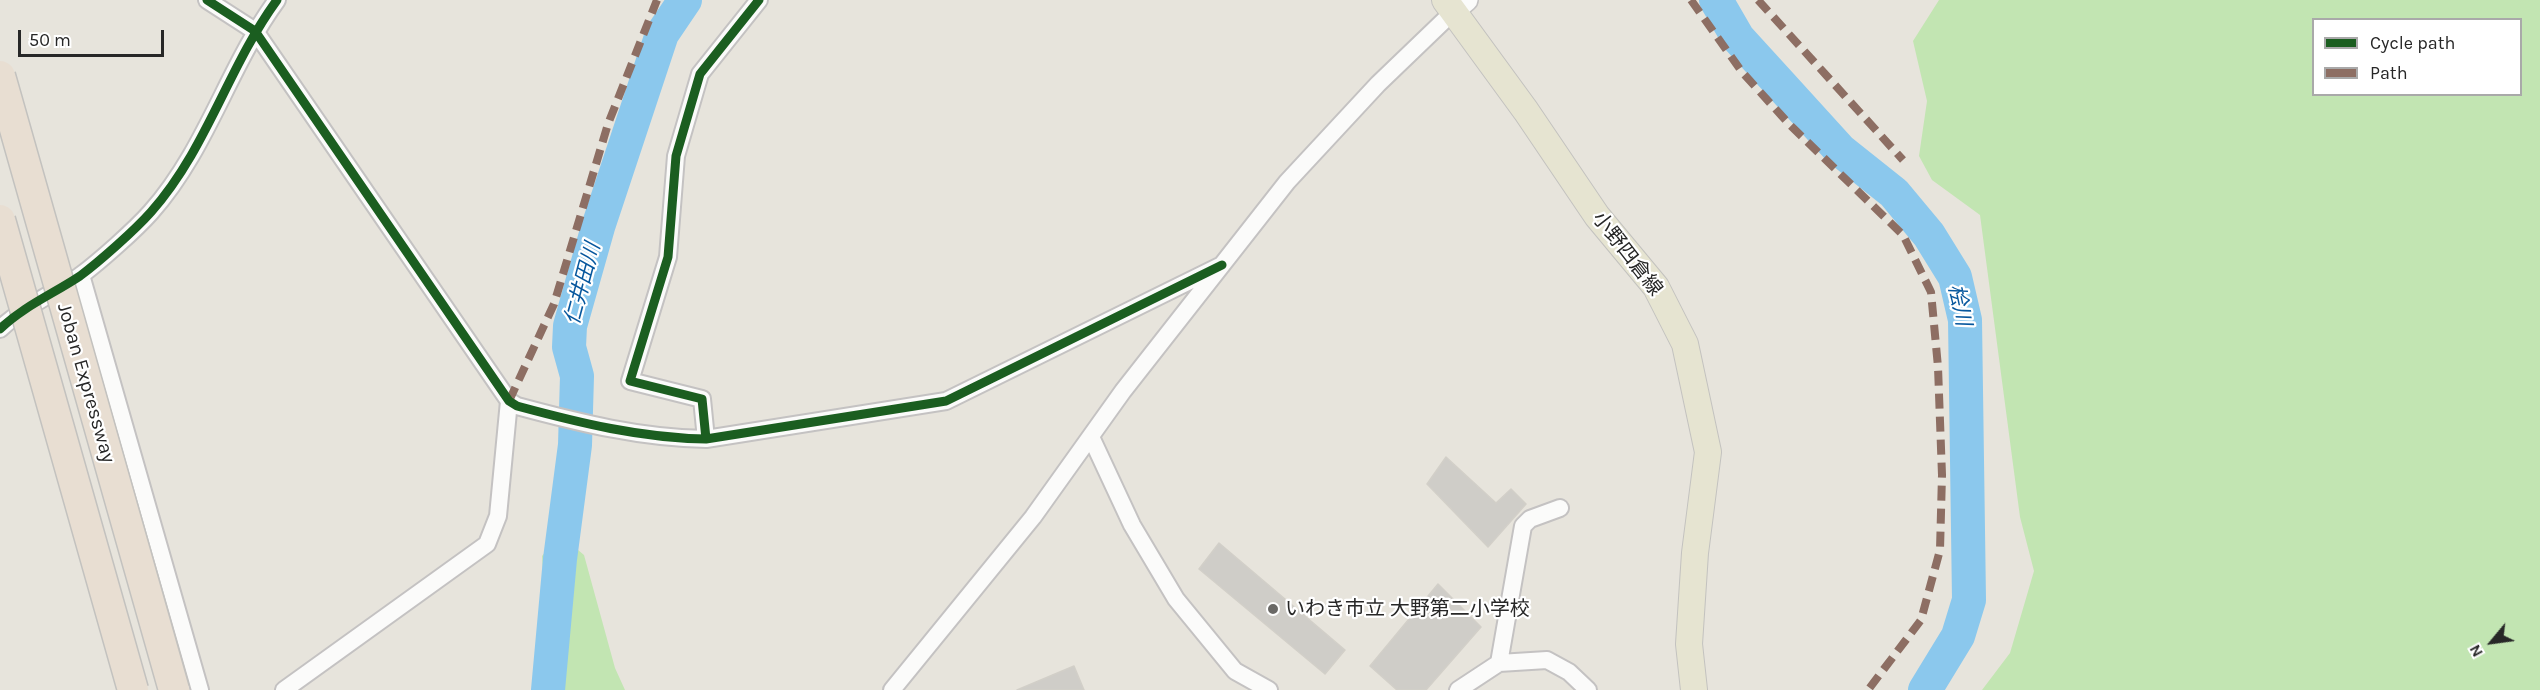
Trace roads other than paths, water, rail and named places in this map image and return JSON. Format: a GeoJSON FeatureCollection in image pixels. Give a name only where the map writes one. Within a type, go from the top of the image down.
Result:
{"type":"FeatureCollection","features":[{"type":"Feature","properties":{"kind":"highway","name":"Joban Expressway"},"geometry":{"type":"LineString","coordinates":[[0,76],[174,690]]}},
{"type":"Feature","properties":{"kind":"highway","name":"Joban Expressway"},"geometry":{"type":"LineString","coordinates":[[0,220],[133,690]]}},
{"type":"Feature","properties":{"kind":"main road","name":"小野四倉線"},"geometry":{"type":"LineString","coordinates":[[1455,4],[1596,216],[1656,287],[1685,344],[1707,452],[1695,553],[1689,644],[1694,690]]}},
{"type":"Feature","properties":{"kind":"street"},"geometry":{"type":"LineString","coordinates":[[207,0],[255,31],[513,403],[606,429],[673,438],[706,439],[946,401],[1222,265]]}},
{"type":"Feature","properties":{"kind":"street"},"geometry":{"type":"LineString","coordinates":[[0,329],[20,311],[81,275],[151,212],[190,161],[255,31],[278,0]]}},
{"type":"Feature","properties":{"kind":"street"},"geometry":{"type":"LineString","coordinates":[[706,439],[702,399],[630,381],[668,257],[676,156],[700,74],[759,0]]}},
{"type":"Feature","properties":{"kind":"street"},"geometry":{"type":"LineString","coordinates":[[892,690],[1033,517],[1123,390],[1287,182],[1455,4]]}},
{"type":"Feature","properties":{"kind":"street"},"geometry":{"type":"LineString","coordinates":[[81,275],[200,690]]}},
{"type":"Feature","properties":{"kind":"street"},"geometry":{"type":"LineString","coordinates":[[284,690],[487,544],[498,516],[513,403]]}},
{"type":"Feature","properties":{"kind":"street"},"geometry":{"type":"LineString","coordinates":[[1091,437],[1132,525],[1176,599],[1235,671],[1269,690]]}},
{"type":"Feature","properties":{"kind":"street"},"geometry":{"type":"LineString","coordinates":[[1499,663],[1523,526],[1530,519],[1560,508]]}},
{"type":"Feature","properties":{"kind":"street"},"geometry":{"type":"LineString","coordinates":[[1458,690],[1499,663],[1546,660],[1569,672],[1588,690]]}},
{"type":"Feature","properties":{"kind":"waterway","name":"仁井田川"},"geometry":{"type":"LineString","coordinates":[[548,690],[560,559],[575,445],[577,376],[569,347],[570,326],[598,227],[662,34],[685,0]]}},
{"type":"Feature","properties":{"kind":"waterway","name":"桧川"},"geometry":{"type":"LineString","coordinates":[[1716,0],[1738,38],[1840,150],[1894,193],[1929,235],[1955,277],[1965,320],[1969,600],[1958,636],[1925,690]]}},
{"type":"Feature","properties":{"kind":"place","name":"いわき市立 大野第二小学校"},"geometry":{"type":"Point","coordinates":[1273,609]}}]}
